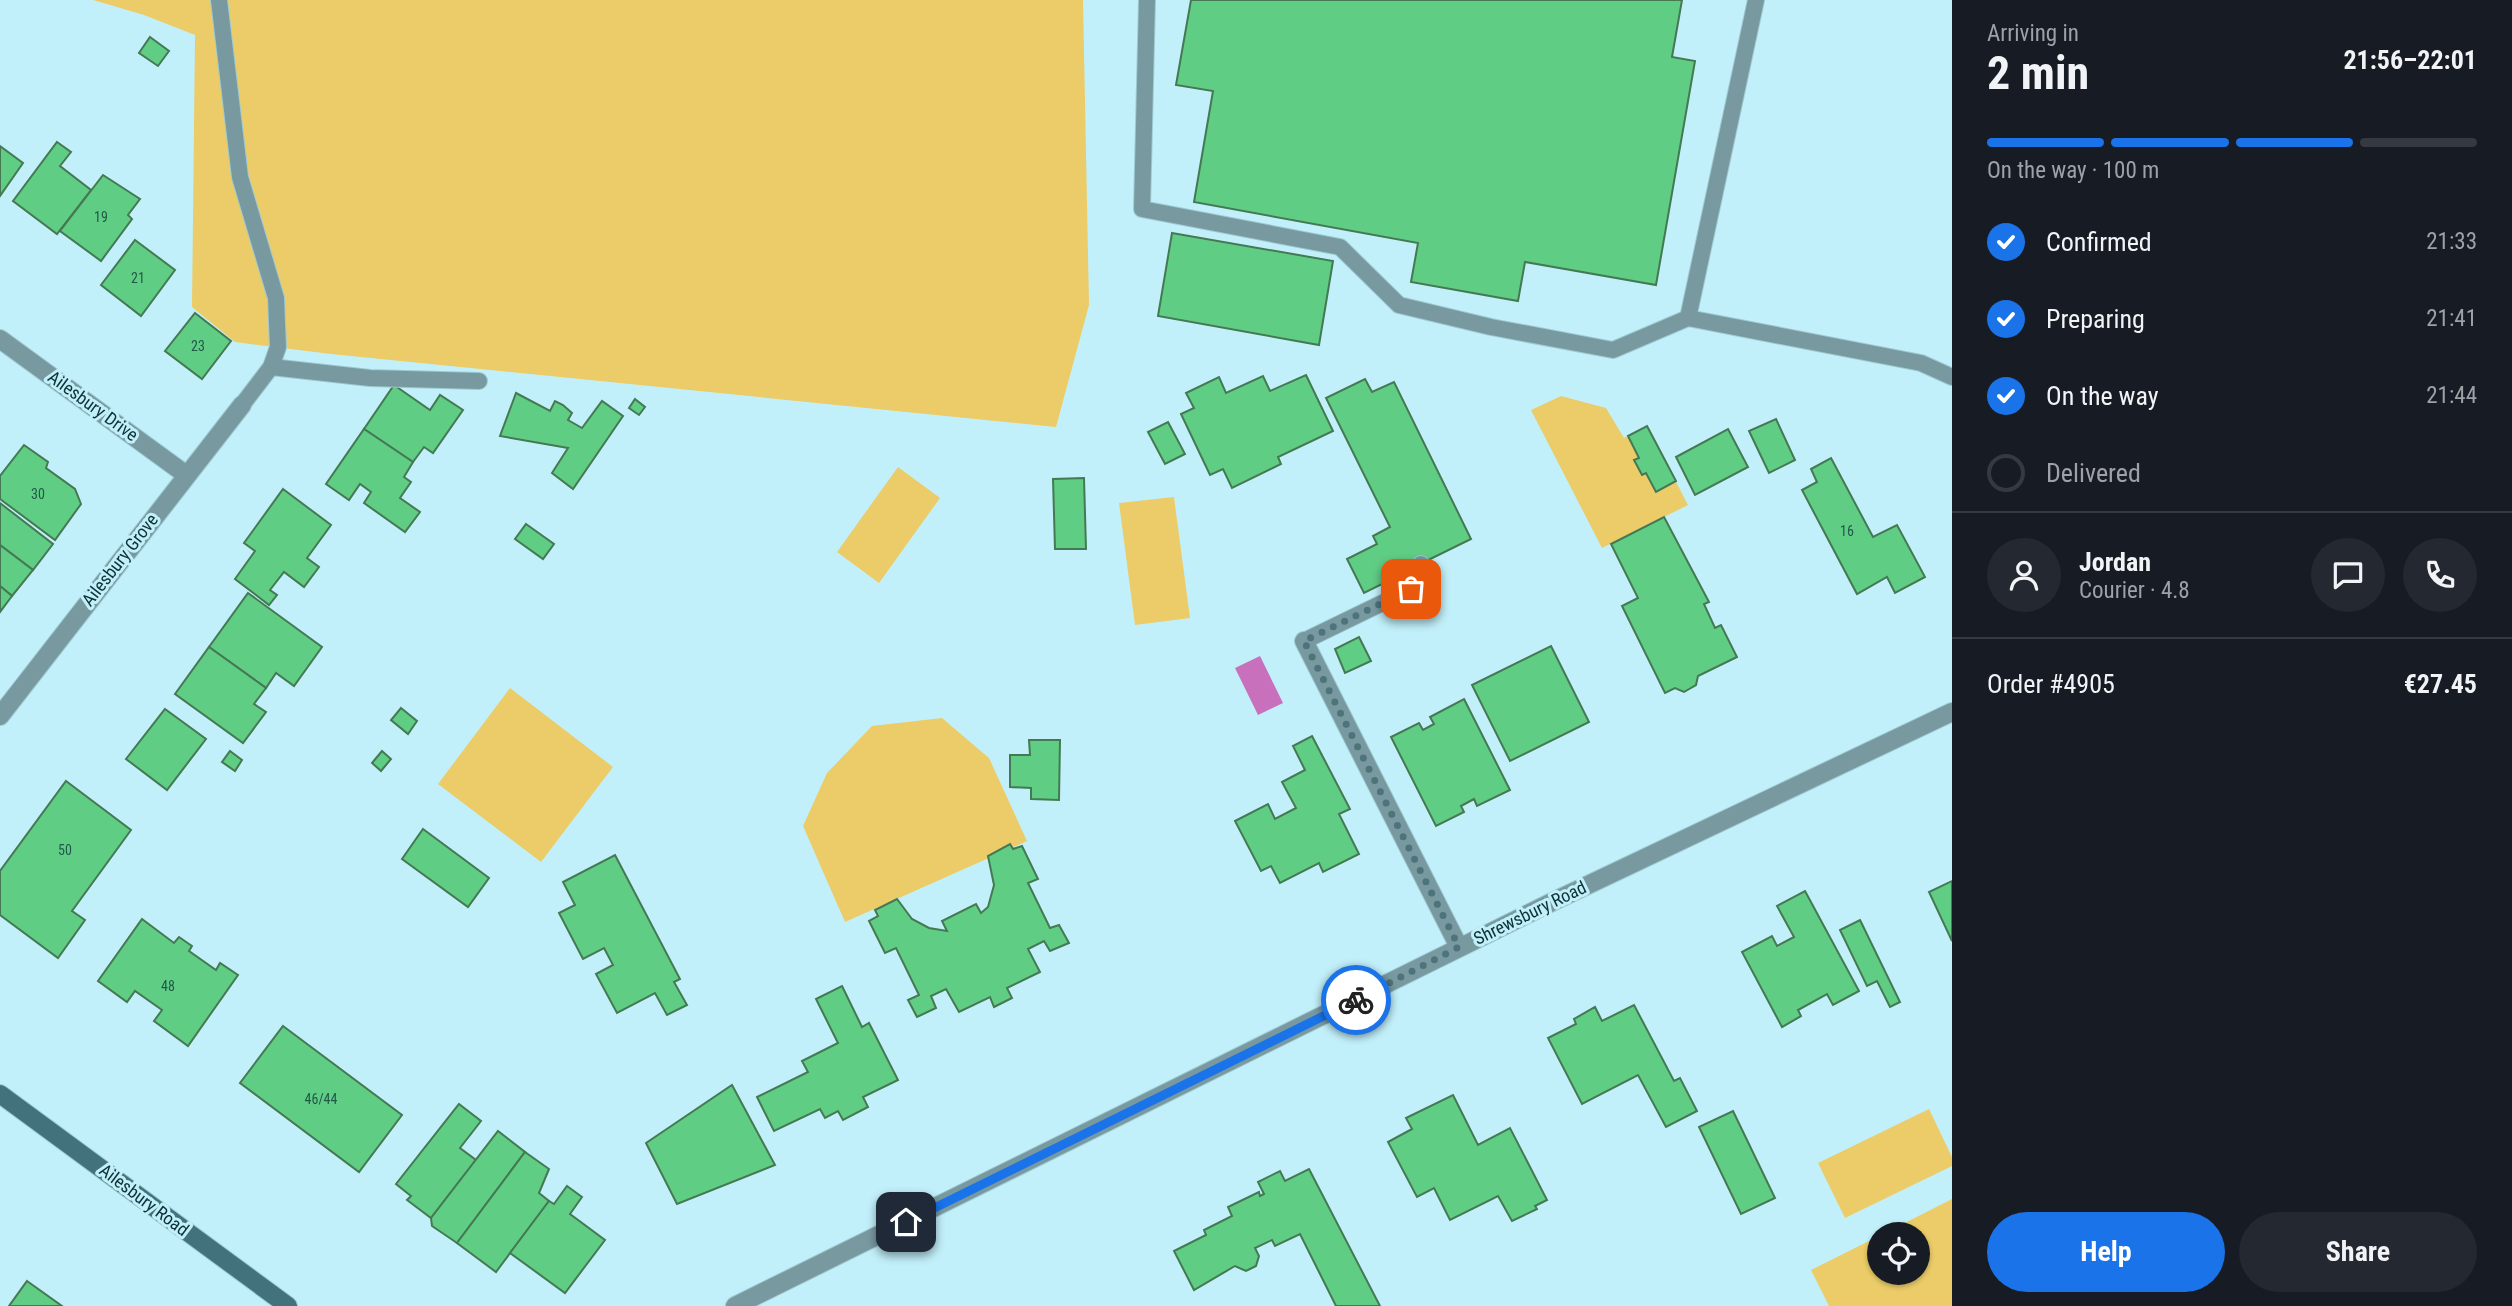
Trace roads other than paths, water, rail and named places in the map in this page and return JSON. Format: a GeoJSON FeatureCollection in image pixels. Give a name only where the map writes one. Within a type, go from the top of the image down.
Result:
{"type":"FeatureCollection","features":[{"type":"Feature","properties":{"kind":"main road","name":"Ailesbury Road"},"geometry":{"type":"LineString","coordinates":[[0,1094],[288,1306]]}},
{"type":"Feature","properties":{"kind":"street","name":"Ailesbury Drive"},"geometry":{"type":"LineString","coordinates":[[0,339],[186,474]]}},
{"type":"Feature","properties":{"kind":"street","name":"Ailesbury Grove"},"geometry":{"type":"LineString","coordinates":[[0,716],[242,405]]}},
{"type":"Feature","properties":{"kind":"street"},"geometry":{"type":"LineString","coordinates":[[1304,641],[1459,947]]}},
{"type":"Feature","properties":{"kind":"street","name":"Shrewsbury Road"},"geometry":{"type":"LineString","coordinates":[[735,1306],[1459,947],[1952,712]]}},
{"type":"Feature","properties":{"kind":"lane"},"geometry":{"type":"LineString","coordinates":[[219,0],[240,177],[276,298],[278,347],[271,367],[242,405]]}},
{"type":"Feature","properties":{"kind":"lane"},"geometry":{"type":"LineString","coordinates":[[1147,0],[1142,209],[1340,247],[1399,305],[1491,327],[1613,350],[1688,318],[1921,363],[1952,377]]}},
{"type":"Feature","properties":{"kind":"lane"},"geometry":{"type":"LineString","coordinates":[[1688,318],[1756,0]]}},
{"type":"Feature","properties":{"kind":"lane"},"geometry":{"type":"LineString","coordinates":[[271,367],[370,378],[478,381]]}},
{"type":"Feature","properties":{"kind":"lane"},"geometry":{"type":"LineString","coordinates":[[1304,641],[1411,589],[1423,576],[1421,564]]}}]}
